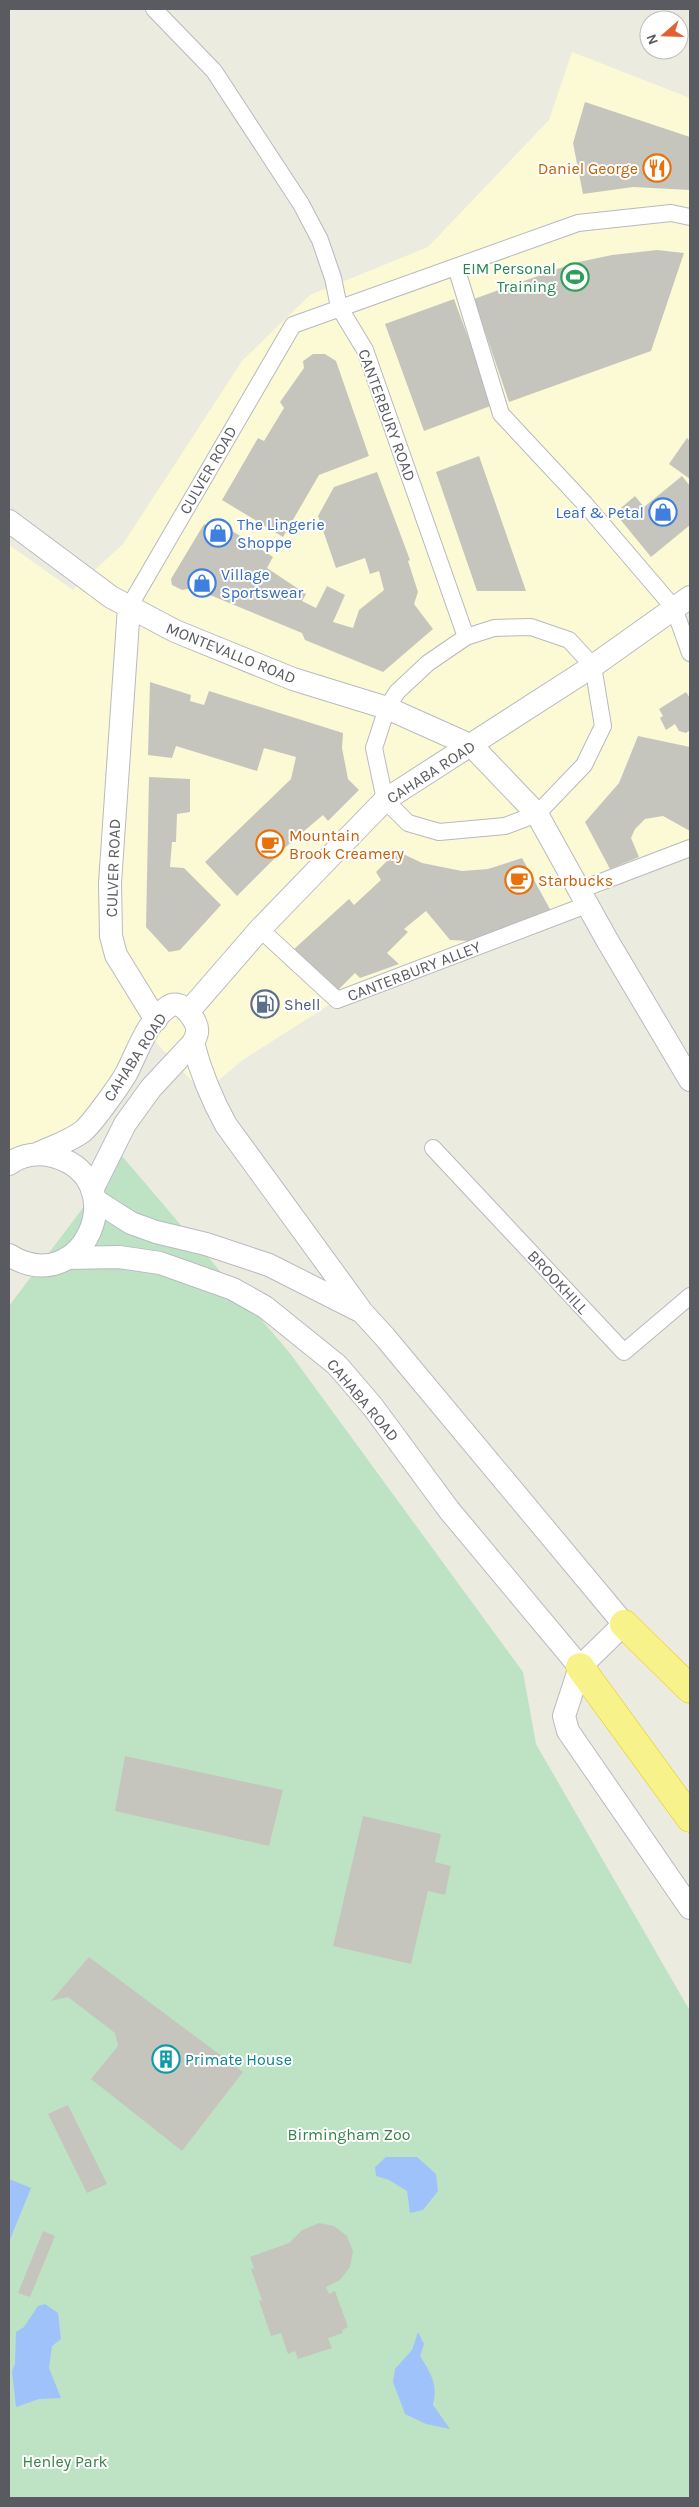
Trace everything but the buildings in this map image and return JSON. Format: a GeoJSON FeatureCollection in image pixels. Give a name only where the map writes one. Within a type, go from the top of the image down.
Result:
{"type":"FeatureCollection","features":[{"type":"Feature","properties":{"kind":"highway"},"geometry":{"type":"LineString","coordinates":[[624,1624],[690,1673]]}},
{"type":"Feature","properties":{"kind":"highway"},"geometry":{"type":"LineString","coordinates":[[624,1624],[690,1689]]}},
{"type":"Feature","properties":{"kind":"highway"},"geometry":{"type":"LineString","coordinates":[[580,1667],[690,1818]]}},
{"type":"Feature","properties":{"kind":"street","name":"CANTERBURY ROAD"},"geometry":{"type":"LineString","coordinates":[[154,9],[214,71],[301,204],[320,240],[333,278],[340,307],[365,350],[466,637]]}},
{"type":"Feature","properties":{"kind":"street","name":"CULVER ROAD"},"geometry":{"type":"LineString","coordinates":[[156,1020],[116,955],[111,936],[110,883],[129,607],[292,325],[578,223],[671,213],[690,217]]}},
{"type":"Feature","properties":{"kind":"street"},"geometry":{"type":"LineString","coordinates":[[456,267],[501,414],[585,504],[682,603],[690,653]]}},
{"type":"Feature","properties":{"kind":"street","name":"MONTEVALLO ROAD"},"geometry":{"type":"LineString","coordinates":[[9,521],[111,597],[175,631],[293,679],[387,708],[472,746]]}},
{"type":"Feature","properties":{"kind":"street","name":"CAHABA ROAD"},"geometry":{"type":"LineString","coordinates":[[188,1012],[260,929],[385,800],[472,746],[593,666],[682,603]]}},
{"type":"Feature","properties":{"kind":"street"},"geometry":{"type":"LineString","coordinates":[[531,627],[569,640],[593,666],[603,726],[584,765],[537,814],[505,826],[439,832],[408,823],[385,800],[374,748],[387,708],[397,692],[428,663],[466,637],[494,628],[531,627]]}},
{"type":"Feature","properties":{"kind":"street"},"geometry":{"type":"LineString","coordinates":[[472,746],[537,814],[607,940],[690,1080]]}},
{"type":"Feature","properties":{"kind":"street","name":"CANTERBURY ALLEY"},"geometry":{"type":"LineString","coordinates":[[260,929],[337,1000],[584,897],[690,848]]}},
{"type":"Feature","properties":{"kind":"street","name":"CAHABA ROAD"},"geometry":{"type":"LineString","coordinates":[[9,1164],[24,1156],[37,1154],[73,1137],[85,1129],[124,1077],[140,1044],[156,1020],[169,1006],[176,1004],[188,1012],[197,1026],[198,1034],[193,1043],[151,1088],[125,1124],[93,1195]]}},
{"type":"Feature","properties":{"kind":"street","name":"CAHABA ROAD"},"geometry":{"type":"LineString","coordinates":[[193,1043],[201,1073],[212,1100],[226,1125],[362,1312],[624,1624]]}},
{"type":"Feature","properties":{"kind":"street","name":"BROOKHILL"},"geometry":{"type":"LineString","coordinates":[[433,1148],[624,1352],[690,1296]]}},
{"type":"Feature","properties":{"kind":"street","name":"CAHABA ROAD"},"geometry":{"type":"LineString","coordinates":[[9,1255],[17,1260],[37,1265],[57,1263],[80,1249],[88,1239],[96,1213],[93,1195],[84,1175],[63,1159],[37,1154]]}},
{"type":"Feature","properties":{"kind":"street","name":"CAHABA ROAD"},"geometry":{"type":"LineString","coordinates":[[93,1195],[131,1223],[259,1261],[362,1312]]}},
{"type":"Feature","properties":{"kind":"street","name":"CAHABA ROAD"},"geometry":{"type":"LineString","coordinates":[[67,1258],[119,1257],[160,1263],[233,1289],[265,1307],[337,1365],[373,1407],[449,1510],[580,1667]]}},
{"type":"Feature","properties":{"kind":"street"},"geometry":{"type":"LineString","coordinates":[[624,1624],[580,1667],[564,1716],[568,1731],[690,1908]]}},
{"type":"Feature","properties":{"kind":"shaded area"},"geometry":{"type":"Polygon","coordinates":[[[572,52],[690,98],[690,597],[674,608],[690,653],[690,850],[586,900],[337,1000],[244,1059],[203,1093],[152,1038],[80,1129],[9,1156],[9,545],[73,590],[123,544],[242,361],[310,295],[428,247],[549,120],[572,52]]]}},
{"type":"Feature","properties":{"kind":"green space","name":"Birmingham Zoo"},"geometry":{"type":"Polygon","coordinates":[[[122,1156],[289,1352],[523,1672],[536,1744],[690,2011],[690,2498],[9,2498],[9,1306],[122,1156]]]}},
{"type":"Feature","properties":{"kind":"water"},"geometry":{"type":"Polygon","coordinates":[[[386,2157],[417,2157],[436,2174],[438,2191],[423,2210],[410,2213],[407,2191],[389,2180],[376,2176],[375,2167],[386,2157]]]}},
{"type":"Feature","properties":{"kind":"water"},"geometry":{"type":"Polygon","coordinates":[[[9,2179],[31,2188],[9,2242],[9,2179]]]}},
{"type":"Feature","properties":{"kind":"water"},"geometry":{"type":"Polygon","coordinates":[[[45,2304],[58,2313],[61,2339],[52,2346],[49,2368],[61,2398],[39,2399],[16,2407],[12,2372],[15,2363],[16,2332],[24,2327],[38,2306],[45,2304]]]}},
{"type":"Feature","properties":{"kind":"water"},"geometry":{"type":"Polygon","coordinates":[[[418,2332],[424,2344],[420,2356],[434,2385],[433,2405],[450,2429],[426,2424],[405,2414],[393,2382],[395,2369],[412,2350],[418,2332]]]}},
{"type":"Feature","properties":{"kind":"place","name":"Daniel George"},"geometry":{"type":"Point","coordinates":[657,168]}},
{"type":"Feature","properties":{"kind":"place","name":"EIM Personal Training"},"geometry":{"type":"Point","coordinates":[575,277]}},
{"type":"Feature","properties":{"kind":"place","name":"Leaf & Petal"},"geometry":{"type":"Point","coordinates":[663,512]}},
{"type":"Feature","properties":{"kind":"place","name":"The Lingerie Shoppe"},"geometry":{"type":"Point","coordinates":[218,533]}},
{"type":"Feature","properties":{"kind":"place","name":"Village Sportswear"},"geometry":{"type":"Point","coordinates":[202,583]}},
{"type":"Feature","properties":{"kind":"place","name":"Mountain Brook Creamery"},"geometry":{"type":"Point","coordinates":[270,844]}},
{"type":"Feature","properties":{"kind":"place","name":"Starbucks"},"geometry":{"type":"Point","coordinates":[519,880]}},
{"type":"Feature","properties":{"kind":"place","name":"Shell"},"geometry":{"type":"Point","coordinates":[265,1004]}},
{"type":"Feature","properties":{"kind":"place","name":"Primate House"},"geometry":{"type":"Point","coordinates":[166,2059]}},
{"type":"Feature","properties":{"kind":"park label","name":"Henley Park"},"geometry":{"type":"Point","coordinates":[65,2461]}}]}
